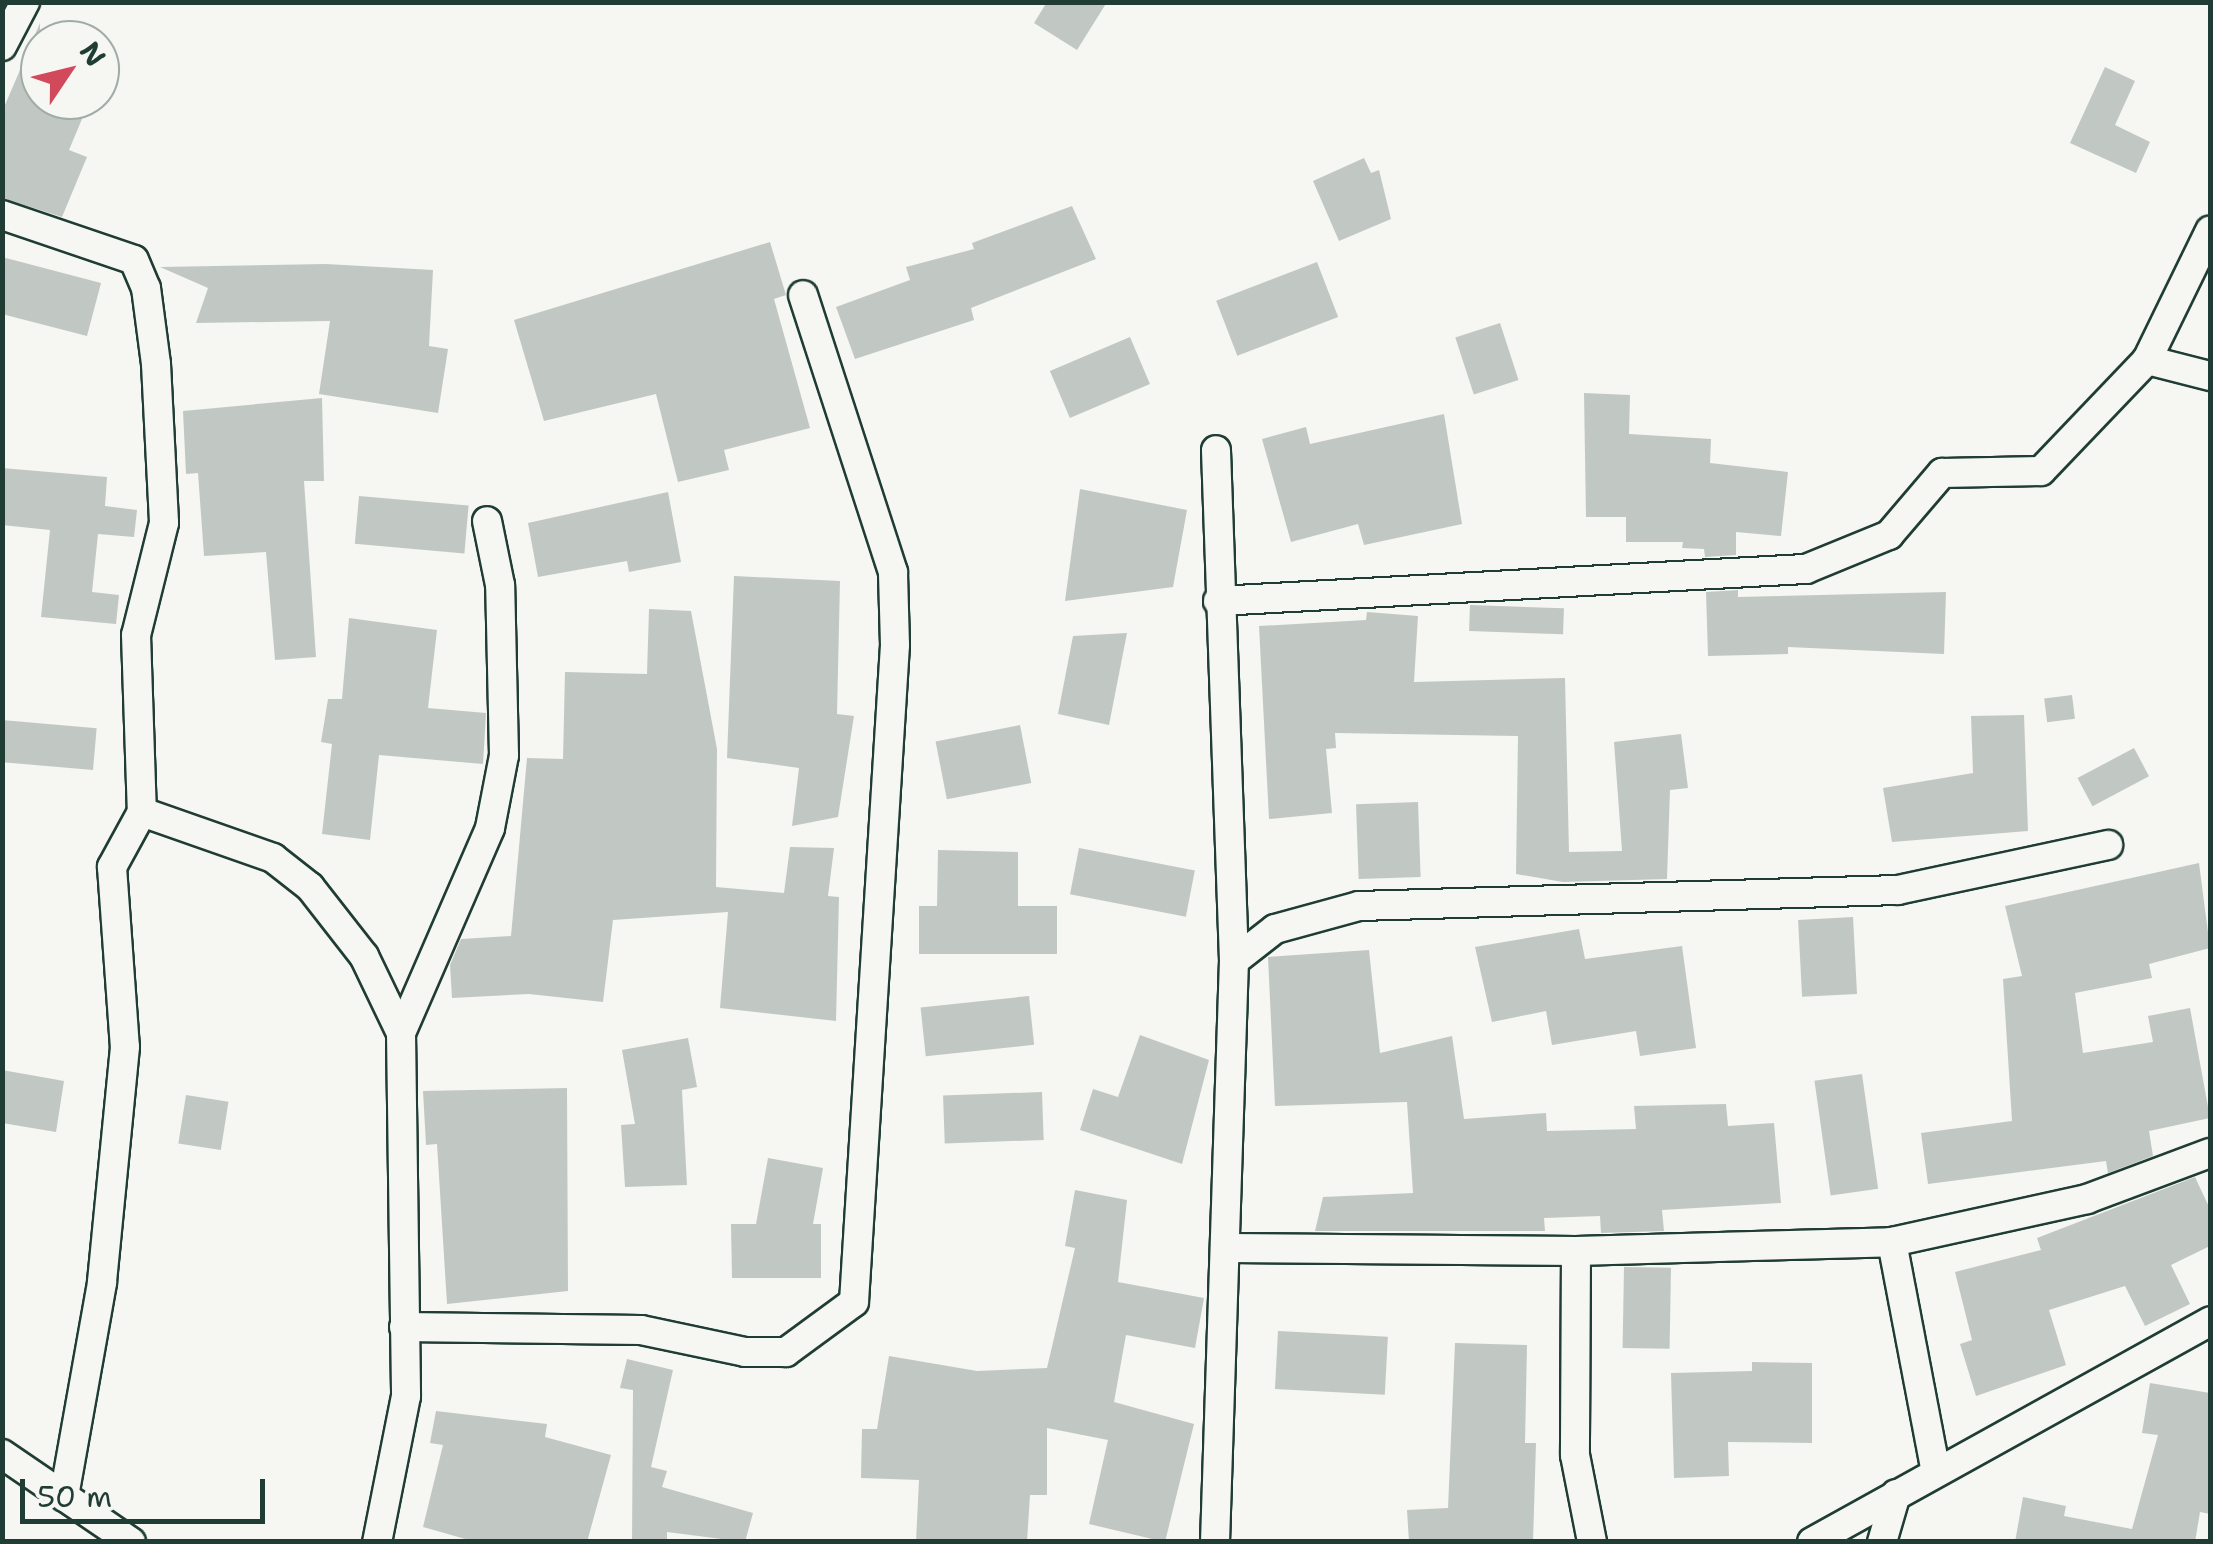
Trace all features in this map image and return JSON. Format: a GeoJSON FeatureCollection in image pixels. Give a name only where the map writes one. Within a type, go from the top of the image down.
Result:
{"type":"FeatureCollection","features":[{"type":"Feature","properties":{"kind":"street"},"geometry":{"type":"LineString","coordinates":[[2,46],[24,2]]}},
{"type":"Feature","properties":{"kind":"street"},"geometry":{"type":"LineString","coordinates":[[2,215],[134,260],[146,288],[164,523],[136,636],[142,812],[112,867],[126,1047],[102,1283],[64,1497]]}},
{"type":"Feature","properties":{"kind":"street"},"geometry":{"type":"LineString","coordinates":[[1218,601],[1806,569],[1889,535],[1942,473],[2041,471],[2148,360],[2210,231]]}},
{"type":"Feature","properties":{"kind":"street"},"geometry":{"type":"LineString","coordinates":[[404,1327],[641,1330],[745,1352],[786,1352],[854,1302],[894,665],[892,572],[803,295]]}},
{"type":"Feature","properties":{"kind":"street"},"geometry":{"type":"LineString","coordinates":[[2148,360],[2210,376]]}},
{"type":"Feature","properties":{"kind":"street"},"geometry":{"type":"LineString","coordinates":[[1214,1542],[1230,1248],[1234,961],[1218,601],[1216,450]]}},
{"type":"Feature","properties":{"kind":"street"},"geometry":{"type":"LineString","coordinates":[[377,1542],[406,1396],[401,1032],[490,828],[504,756],[500,585],[488,521]]}},
{"type":"Feature","properties":{"kind":"street"},"geometry":{"type":"LineString","coordinates":[[142,812],[273,858],[310,887],[364,956],[401,1032]]}},
{"type":"Feature","properties":{"kind":"street"},"geometry":{"type":"LineString","coordinates":[[1234,961],[1275,929],[1359,906],[1898,890],[2108,845]]}},
{"type":"Feature","properties":{"kind":"street"},"geometry":{"type":"LineString","coordinates":[[1230,1248],[1576,1251],[1892,1242],[2087,1199],[2210,1153]]}},
{"type":"Feature","properties":{"kind":"street"},"geometry":{"type":"LineString","coordinates":[[1892,1242],[1936,1472]]}},
{"type":"Feature","properties":{"kind":"street"},"geometry":{"type":"LineString","coordinates":[[1576,1251],[1575,1455],[1592,1542]]}},
{"type":"Feature","properties":{"kind":"street"},"geometry":{"type":"LineString","coordinates":[[1812,1542],[2210,1321]]}},
{"type":"Feature","properties":{"kind":"street"},"geometry":{"type":"LineString","coordinates":[[2,1454],[131,1542]]}},
{"type":"Feature","properties":{"kind":"street"},"geometry":{"type":"LineString","coordinates":[[1882,1542],[1896,1494]]}},
{"type":"Feature","properties":{"kind":"building"},"geometry":{"type":"Polygon","coordinates":[[[1047,2],[1107,2],[1077,50],[1034,23],[1047,2]]]}},
{"type":"Feature","properties":{"kind":"building"},"geometry":{"type":"Polygon","coordinates":[[[2105,67],[2135,81],[2115,125],[2150,142],[2136,173],[2070,143],[2105,67]]]}},
{"type":"Feature","properties":{"kind":"building"},"geometry":{"type":"Polygon","coordinates":[[[20,70],[20,120],[82,120],[69,150],[87,157],[62,217],[2,198],[2,112],[20,70]]]}},
{"type":"Feature","properties":{"kind":"building"},"geometry":{"type":"Polygon","coordinates":[[[1364,158],[1371,173],[1379,170],[1391,219],[1339,241],[1313,181],[1364,158]]]}},
{"type":"Feature","properties":{"kind":"building"},"geometry":{"type":"Polygon","coordinates":[[[1072,206],[1096,259],[971,308],[974,320],[855,359],[836,307],[910,280],[906,267],[974,249],[972,243],[1072,206]]]}},
{"type":"Feature","properties":{"kind":"building"},"geometry":{"type":"Polygon","coordinates":[[[770,242],[786,295],[774,299],[810,428],[724,450],[729,470],[678,482],[656,394],[544,421],[514,320],[770,242]]]}},
{"type":"Feature","properties":{"kind":"building"},"geometry":{"type":"Polygon","coordinates":[[[2,257],[101,283],[87,336],[2,314],[2,257]]]}},
{"type":"Feature","properties":{"kind":"building"},"geometry":{"type":"Polygon","coordinates":[[[1317,262],[1338,317],[1237,356],[1216,301],[1317,262]]]}},
{"type":"Feature","properties":{"kind":"building"},"geometry":{"type":"Polygon","coordinates":[[[326,264],[433,270],[429,346],[448,349],[438,413],[319,394],[330,321],[196,323],[208,288],[160,267],[326,264]]]}},
{"type":"Feature","properties":{"kind":"building"},"geometry":{"type":"Polygon","coordinates":[[[1500,323],[1519,380],[1474,395],[1455,338],[1500,323]]]}},
{"type":"Feature","properties":{"kind":"building"},"geometry":{"type":"Polygon","coordinates":[[[1130,337],[1150,384],[1070,418],[1050,371],[1130,337]]]}},
{"type":"Feature","properties":{"kind":"building"},"geometry":{"type":"Polygon","coordinates":[[[1584,393],[1630,395],[1629,434],[1711,439],[1710,463],[1788,472],[1781,536],[1736,532],[1736,555],[1705,557],[1704,549],[1682,548],[1683,542],[1626,542],[1626,517],[1586,517],[1584,393]]]}},
{"type":"Feature","properties":{"kind":"building"},"geometry":{"type":"Polygon","coordinates":[[[322,398],[324,481],[304,481],[316,657],[275,660],[266,552],[204,556],[198,473],[186,474],[183,411],[322,398]]]}},
{"type":"Feature","properties":{"kind":"building"},"geometry":{"type":"Polygon","coordinates":[[[1444,414],[1462,524],[1364,545],[1358,524],[1291,542],[1262,439],[1306,427],[1310,444],[1444,414]]]}},
{"type":"Feature","properties":{"kind":"building"},"geometry":{"type":"Polygon","coordinates":[[[2,468],[107,477],[105,506],[137,510],[134,537],[98,534],[92,592],[119,595],[116,624],[41,617],[50,530],[2,525],[2,468]]]}},
{"type":"Feature","properties":{"kind":"building"},"geometry":{"type":"Polygon","coordinates":[[[1080,489],[1187,510],[1173,587],[1065,601],[1080,489]]]}},
{"type":"Feature","properties":{"kind":"building"},"geometry":{"type":"Polygon","coordinates":[[[668,492],[681,562],[629,572],[627,561],[538,577],[528,523],[668,492]]]}},
{"type":"Feature","properties":{"kind":"building"},"geometry":{"type":"Polygon","coordinates":[[[359,496],[469,506],[464,553],[355,544],[359,496]]]}},
{"type":"Feature","properties":{"kind":"building"},"geometry":{"type":"Polygon","coordinates":[[[734,576],[840,581],[837,714],[854,716],[838,817],[792,826],[799,768],[727,758],[734,576]]]}},
{"type":"Feature","properties":{"kind":"building"},"geometry":{"type":"Polygon","coordinates":[[[1738,590],[1738,597],[1946,592],[1944,654],[1788,647],[1788,654],[1708,656],[1706,592],[1738,590]]]}},
{"type":"Feature","properties":{"kind":"building"},"geometry":{"type":"Polygon","coordinates":[[[1470,605],[1564,608],[1563,634],[1469,631],[1470,605]]]}},
{"type":"Feature","properties":{"kind":"building"},"geometry":{"type":"Polygon","coordinates":[[[649,609],[691,611],[717,749],[716,887],[784,893],[790,847],[834,848],[828,896],[839,897],[836,1021],[720,1008],[728,912],[613,920],[603,1002],[529,994],[452,998],[450,965],[461,939],[511,936],[527,758],[563,759],[565,672],[647,674],[649,609]]]}},
{"type":"Feature","properties":{"kind":"building"},"geometry":{"type":"Polygon","coordinates":[[[1367,612],[1418,616],[1414,682],[1565,678],[1569,852],[1622,851],[1614,742],[1681,734],[1688,788],[1670,790],[1667,879],[1563,882],[1516,874],[1518,736],[1335,733],[1336,748],[1326,749],[1332,813],[1269,819],[1259,626],[1366,620],[1367,612]]]}},
{"type":"Feature","properties":{"kind":"building"},"geometry":{"type":"Polygon","coordinates":[[[349,618],[437,630],[428,708],[486,713],[483,764],[379,755],[370,840],[322,834],[332,744],[321,742],[328,699],[342,699],[349,618]]]}},
{"type":"Feature","properties":{"kind":"building"},"geometry":{"type":"Polygon","coordinates":[[[1127,633],[1109,725],[1058,714],[1073,636],[1127,633]]]}},
{"type":"Feature","properties":{"kind":"building"},"geometry":{"type":"Polygon","coordinates":[[[2072,695],[2075,719],[2047,722],[2044,698],[2072,695]]]}},
{"type":"Feature","properties":{"kind":"building"},"geometry":{"type":"Polygon","coordinates":[[[2024,715],[2028,831],[1892,842],[1883,788],[1973,773],[1971,716],[2024,715]]]}},
{"type":"Feature","properties":{"kind":"building"},"geometry":{"type":"Polygon","coordinates":[[[2,720],[97,728],[93,770],[2,762],[2,720]]]}},
{"type":"Feature","properties":{"kind":"building"},"geometry":{"type":"Polygon","coordinates":[[[1020,725],[1031,783],[947,799],[936,741],[1020,725]]]}},
{"type":"Feature","properties":{"kind":"building"},"geometry":{"type":"Polygon","coordinates":[[[2134,748],[2149,776],[2093,806],[2077,778],[2134,748]]]}},
{"type":"Feature","properties":{"kind":"building"},"geometry":{"type":"Polygon","coordinates":[[[1418,802],[1421,877],[1359,879],[1356,804],[1418,802]]]}},
{"type":"Feature","properties":{"kind":"building"},"geometry":{"type":"Polygon","coordinates":[[[1079,848],[1195,871],[1186,917],[1070,894],[1079,848]]]}},
{"type":"Feature","properties":{"kind":"building"},"geometry":{"type":"Polygon","coordinates":[[[938,850],[1018,852],[1018,906],[1057,906],[1057,954],[919,954],[919,906],[937,906],[938,850]]]}},
{"type":"Feature","properties":{"kind":"building"},"geometry":{"type":"Polygon","coordinates":[[[2199,863],[2210,948],[2149,964],[2152,978],[2075,993],[2083,1053],[2153,1042],[2148,1016],[2190,1008],[2210,1118],[2149,1131],[2153,1156],[2108,1173],[2106,1161],[1928,1184],[1921,1133],[2012,1121],[2003,979],[2022,976],[2005,906],[2199,863]]]}},
{"type":"Feature","properties":{"kind":"building"},"geometry":{"type":"Polygon","coordinates":[[[1853,917],[1857,994],[1802,997],[1798,920],[1853,917]]]}},
{"type":"Feature","properties":{"kind":"building"},"geometry":{"type":"Polygon","coordinates":[[[1579,929],[1585,959],[1682,946],[1696,1048],[1640,1056],[1636,1031],[1552,1045],[1546,1011],[1492,1022],[1475,947],[1579,929]]]}},
{"type":"Feature","properties":{"kind":"building"},"geometry":{"type":"Polygon","coordinates":[[[1369,950],[1380,1053],[1452,1036],[1464,1119],[1546,1113],[1547,1131],[1636,1129],[1634,1106],[1726,1104],[1728,1126],[1774,1123],[1781,1203],[1662,1210],[1664,1231],[1601,1233],[1600,1216],[1544,1218],[1545,1231],[1315,1231],[1323,1197],[1413,1193],[1407,1102],[1275,1106],[1268,957],[1369,950]]]}},
{"type":"Feature","properties":{"kind":"building"},"geometry":{"type":"Polygon","coordinates":[[[1029,996],[1034,1045],[926,1056],[921,1007],[1029,996]]]}},
{"type":"Feature","properties":{"kind":"building"},"geometry":{"type":"Polygon","coordinates":[[[1140,1035],[1209,1060],[1182,1164],[1080,1130],[1093,1089],[1118,1097],[1140,1035]]]}},
{"type":"Feature","properties":{"kind":"building"},"geometry":{"type":"Polygon","coordinates":[[[688,1038],[697,1087],[682,1090],[687,1185],[625,1187],[621,1125],[635,1124],[622,1050],[688,1038]]]}},
{"type":"Feature","properties":{"kind":"building"},"geometry":{"type":"Polygon","coordinates":[[[2,1070],[64,1081],[56,1132],[2,1123],[2,1070]]]}},
{"type":"Feature","properties":{"kind":"building"},"geometry":{"type":"Polygon","coordinates":[[[1862,1074],[1878,1189],[1831,1196],[1814,1081],[1862,1074]]]}},
{"type":"Feature","properties":{"kind":"building"},"geometry":{"type":"Polygon","coordinates":[[[567,1088],[568,1291],[447,1304],[437,1144],[426,1145],[423,1091],[567,1088]]]}},
{"type":"Feature","properties":{"kind":"building"},"geometry":{"type":"Polygon","coordinates":[[[1042,1092],[1044,1140],[945,1143],[943,1095],[1042,1092]]]}},
{"type":"Feature","properties":{"kind":"building"},"geometry":{"type":"Polygon","coordinates":[[[186,1095],[228,1102],[221,1150],[178,1143],[186,1095]]]}},
{"type":"Feature","properties":{"kind":"building"},"geometry":{"type":"Polygon","coordinates":[[[768,1158],[823,1168],[813,1224],[821,1224],[821,1278],[732,1278],[731,1224],[756,1224],[768,1158]]]}},
{"type":"Feature","properties":{"kind":"building"},"geometry":{"type":"Polygon","coordinates":[[[2195,1177],[2210,1209],[2210,1246],[2171,1265],[2190,1304],[2145,1326],[2125,1286],[2049,1310],[2066,1365],[1976,1396],[1960,1344],[1972,1340],[1955,1272],[2041,1250],[2037,1238],[2195,1177]]]}},
{"type":"Feature","properties":{"kind":"building"},"geometry":{"type":"Polygon","coordinates":[[[1075,1190],[1127,1200],[1118,1282],[1204,1298],[1195,1348],[1126,1335],[1114,1402],[1194,1424],[1165,1542],[1089,1524],[1108,1440],[1047,1428],[1047,1495],[1030,1495],[1027,1542],[916,1542],[919,1480],[861,1478],[862,1429],[877,1429],[889,1356],[977,1371],[1047,1368],[1075,1248],[1065,1246],[1075,1190]]]}},
{"type":"Feature","properties":{"kind":"building"},"geometry":{"type":"Polygon","coordinates":[[[1624,1267],[1671,1268],[1670,1349],[1623,1348],[1624,1267]]]}},
{"type":"Feature","properties":{"kind":"building"},"geometry":{"type":"Polygon","coordinates":[[[1278,1331],[1388,1337],[1385,1395],[1275,1389],[1278,1331]]]}},
{"type":"Feature","properties":{"kind":"building"},"geometry":{"type":"Polygon","coordinates":[[[1455,1343],[1527,1345],[1525,1443],[1536,1443],[1533,1542],[1409,1542],[1407,1510],[1448,1508],[1455,1343]]]}},
{"type":"Feature","properties":{"kind":"building"},"geometry":{"type":"Polygon","coordinates":[[[627,1359],[673,1370],[651,1467],[667,1471],[662,1487],[753,1513],[745,1542],[667,1532],[667,1542],[632,1542],[633,1390],[620,1388],[627,1359]]]}},
{"type":"Feature","properties":{"kind":"building"},"geometry":{"type":"Polygon","coordinates":[[[1752,1362],[1812,1363],[1812,1443],[1728,1442],[1729,1476],[1674,1478],[1671,1373],[1752,1371],[1752,1362]]]}},
{"type":"Feature","properties":{"kind":"building"},"geometry":{"type":"Polygon","coordinates":[[[2150,1383],[2210,1393],[2210,1514],[2200,1512],[2195,1542],[2015,1542],[2023,1497],[2066,1506],[2064,1516],[2132,1529],[2158,1435],[2142,1433],[2150,1383]]]}},
{"type":"Feature","properties":{"kind":"building"},"geometry":{"type":"Polygon","coordinates":[[[436,1411],[547,1424],[545,1437],[611,1455],[587,1542],[476,1542],[423,1527],[443,1445],[430,1443],[436,1411]]]}}]}
